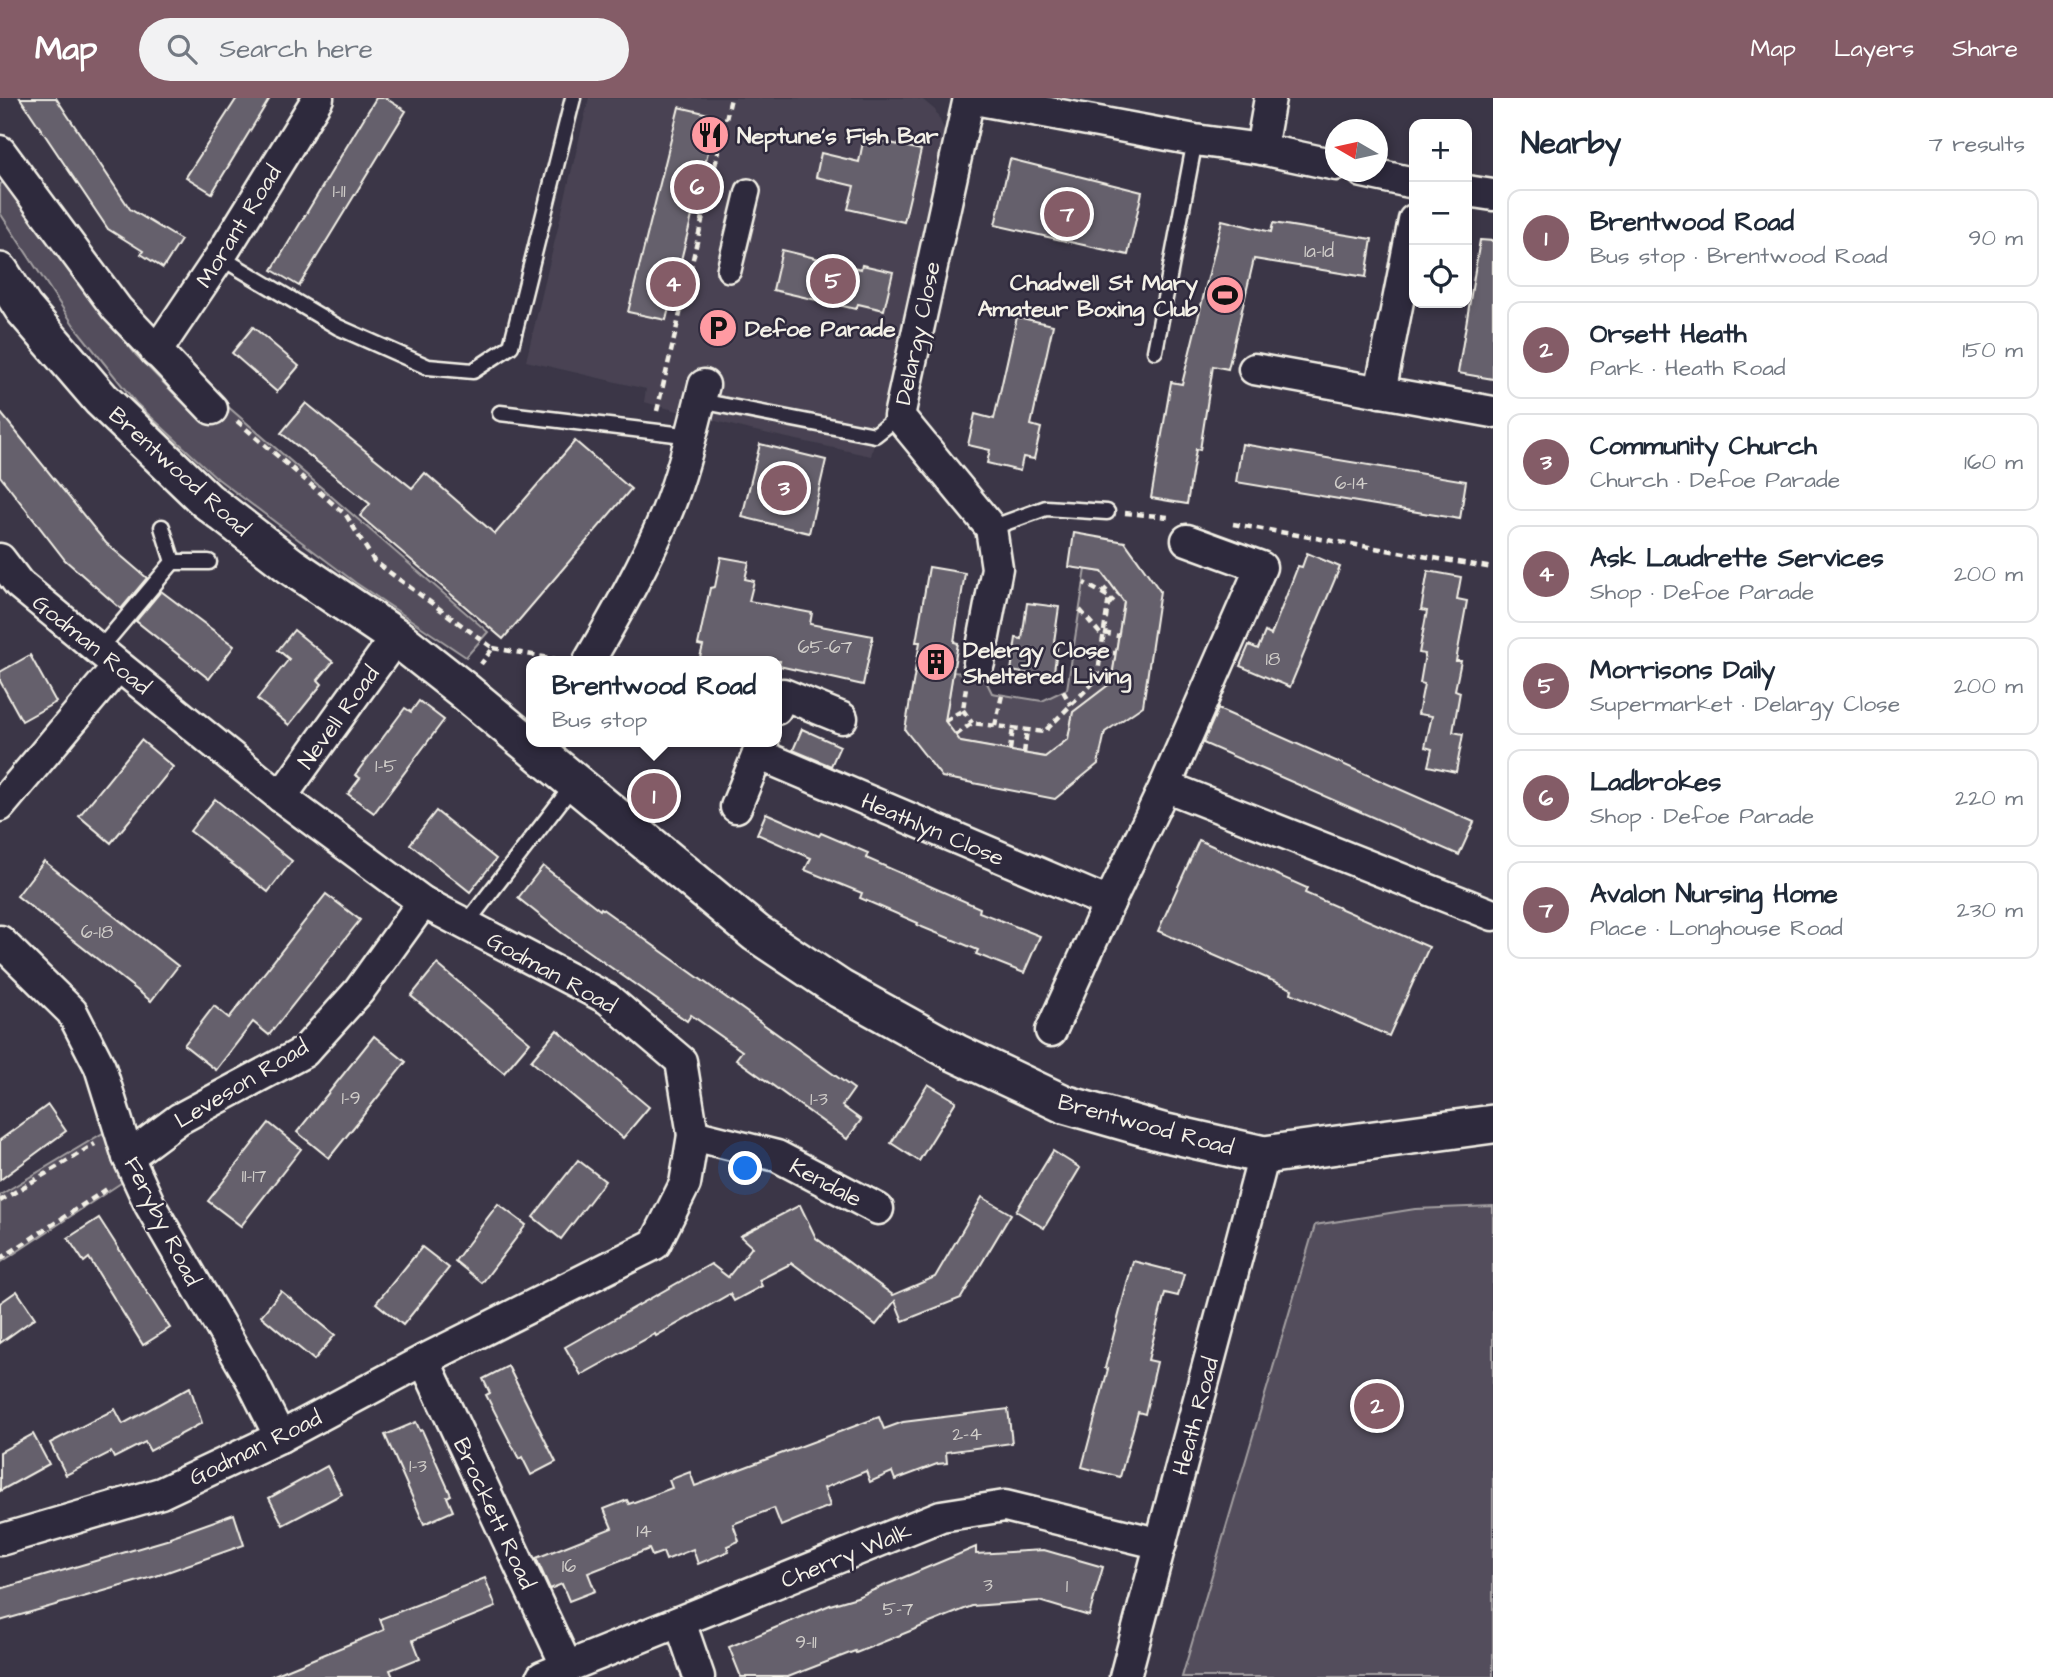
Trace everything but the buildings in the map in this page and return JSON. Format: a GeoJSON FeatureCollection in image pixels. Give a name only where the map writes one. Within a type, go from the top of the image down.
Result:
{"type":"FeatureCollection","features":[{"type":"Feature","properties":{"kind":"street","name":"Morant Road"},"geometry":{"type":"LineString","coordinates":[[156,352],[220,257],[318,98]]}},
{"type":"Feature","properties":{"kind":"street"},"geometry":{"type":"LineString","coordinates":[[969,98],[1195,140],[1261,149],[1325,163]]}},
{"type":"Feature","properties":{"kind":"street","name":"Delargy Close"},"geometry":{"type":"LineString","coordinates":[[969,98],[899,416],[991,528],[998,568],[973,674]]}},
{"type":"Feature","properties":{"kind":"street"},"geometry":{"type":"LineString","coordinates":[[1261,149],[1270,98]]}},
{"type":"Feature","properties":{"kind":"street"},"geometry":{"type":"LineString","coordinates":[[0,150],[117,309],[156,352],[224,414]]}},
{"type":"Feature","properties":{"kind":"street"},"geometry":{"type":"LineString","coordinates":[[1388,177],[1409,182]]}},
{"type":"Feature","properties":{"kind":"street"},"geometry":{"type":"LineString","coordinates":[[729,270],[748,191]]}},
{"type":"Feature","properties":{"kind":"street"},"geometry":{"type":"LineString","coordinates":[[1472,192],[1493,195]]}},
{"type":"Feature","properties":{"kind":"street"},"geometry":{"type":"LineString","coordinates":[[1380,392],[1409,245]]}},
{"type":"Feature","properties":{"kind":"street","name":"Brentwood Road"},"geometry":{"type":"LineString","coordinates":[[0,272],[23,308],[101,399],[206,500],[290,566],[396,637],[462,689],[525,732]]}},
{"type":"Feature","properties":{"kind":"street"},"geometry":{"type":"LineString","coordinates":[[1254,369],[1493,412]]}},
{"type":"Feature","properties":{"kind":"street"},"geometry":{"type":"LineString","coordinates":[[578,656],[629,594],[662,524],[692,436],[702,393]]}},
{"type":"Feature","properties":{"kind":"street"},"geometry":{"type":"LineString","coordinates":[[1051,1031],[1165,786],[1261,566],[1182,529]]}},
{"type":"Feature","properties":{"kind":"street","name":"Godman Road"},"geometry":{"type":"LineString","coordinates":[[0,559],[19,584],[109,658],[281,797],[423,902],[608,999],[681,1061],[693,1135],[685,1184],[655,1244],[424,1360],[280,1437],[160,1493],[0,1540]]}},
{"type":"Feature","properties":{"kind":"street","name":"Nevell Road"},"geometry":{"type":"LineString","coordinates":[[281,797],[396,637]]}},
{"type":"Feature","properties":{"kind":"street"},"geometry":{"type":"LineString","coordinates":[[5,790],[109,658]]}},
{"type":"Feature","properties":{"kind":"street"},"geometry":{"type":"LineString","coordinates":[[782,696],[783,694],[842,718]]}},
{"type":"Feature","properties":{"kind":"street","name":"Brentwood Road"},"geometry":{"type":"LineString","coordinates":[[540,747],[575,783],[756,933],[840,989],[956,1053],[1064,1104],[1162,1132],[1264,1155],[1493,1124]]}},
{"type":"Feature","properties":{"kind":"street","name":"Heathlyn Close"},"geometry":{"type":"LineString","coordinates":[[736,807],[760,748],[1109,904]]}},
{"type":"Feature","properties":{"kind":"street"},"geometry":{"type":"LineString","coordinates":[[1165,786],[1493,915]]}},
{"type":"Feature","properties":{"kind":"street","name":"Leveson Road"},"geometry":{"type":"LineString","coordinates":[[127,1152],[179,1119],[304,1052],[359,991],[423,902]]}},
{"type":"Feature","properties":{"kind":"street","name":"Feryby Road"},"geometry":{"type":"LineString","coordinates":[[0,941],[72,1012],[100,1067],[127,1152],[150,1205],[252,1381],[280,1437]]}},
{"type":"Feature","properties":{"kind":"street","name":"Kendale"},"geometry":{"type":"LineString","coordinates":[[693,1135],[777,1156],[878,1209]]}},
{"type":"Feature","properties":{"kind":"street","name":"Heath Road"},"geometry":{"type":"LineString","coordinates":[[1125,1677],[1264,1155]]}},
{"type":"Feature","properties":{"kind":"street","name":"Brockett Road"},"geometry":{"type":"LineString","coordinates":[[424,1360],[554,1672]]}},
{"type":"Feature","properties":{"kind":"street","name":"Cherry Walk"},"geometry":{"type":"LineString","coordinates":[[554,1672],[941,1516],[1005,1506],[1161,1544]]}},
{"type":"Feature","properties":{"kind":"street"},"geometry":{"type":"LineString","coordinates":[[680,1622],[699,1677]]}},
{"type":"Feature","properties":{"kind":"lane"},"geometry":{"type":"LineString","coordinates":[[220,257],[338,327],[428,367],[473,371],[511,346],[573,98]]}},
{"type":"Feature","properties":{"kind":"lane"},"geometry":{"type":"LineString","coordinates":[[1155,351],[1195,140]]}},
{"type":"Feature","properties":{"kind":"lane"},"geometry":{"type":"LineString","coordinates":[[702,393],[875,435],[899,416]]}},
{"type":"Feature","properties":{"kind":"lane"},"geometry":{"type":"LineString","coordinates":[[500,413],[692,436]]}},
{"type":"Feature","properties":{"kind":"lane"},"geometry":{"type":"LineString","coordinates":[[991,528],[1046,508],[1107,512]]}},
{"type":"Feature","properties":{"kind":"lane"},"geometry":{"type":"LineString","coordinates":[[162,527],[173,562]]}},
{"type":"Feature","properties":{"kind":"lane"},"geometry":{"type":"LineString","coordinates":[[173,562],[209,562]]}},
{"type":"Feature","properties":{"kind":"lane"},"geometry":{"type":"LineString","coordinates":[[109,658],[173,562]]}},
{"type":"Feature","properties":{"kind":"lane"},"geometry":{"type":"LineString","coordinates":[[466,924],[575,783]]}},
{"type":"Feature","properties":{"kind":"path"},"geometry":{"type":"LineString","coordinates":[[653,431],[662,381],[731,98]]}},
{"type":"Feature","properties":{"kind":"path"},"geometry":{"type":"LineString","coordinates":[[224,414],[346,515],[374,561],[493,649],[532,656]]}},
{"type":"Feature","properties":{"kind":"path"},"geometry":{"type":"LineString","coordinates":[[1107,512],[1182,529]]}},
{"type":"Feature","properties":{"kind":"path"},"geometry":{"type":"LineString","coordinates":[[1225,523],[1493,568]]}},
{"type":"Feature","properties":{"kind":"path"},"geometry":{"type":"LineString","coordinates":[[956,735],[972,723],[1044,732],[1097,679],[1109,597],[1084,583]]}},
{"type":"Feature","properties":{"kind":"path"},"geometry":{"type":"LineString","coordinates":[[1102,593],[1111,584]]}},
{"type":"Feature","properties":{"kind":"path"},"geometry":{"type":"LineString","coordinates":[[1109,605],[1118,594]]}},
{"type":"Feature","properties":{"kind":"path"},"geometry":{"type":"LineString","coordinates":[[1080,610],[1104,636],[1118,636]]}},
{"type":"Feature","properties":{"kind":"path"},"geometry":{"type":"LineString","coordinates":[[462,689],[493,649]]}},
{"type":"Feature","properties":{"kind":"path"},"geometry":{"type":"LineString","coordinates":[[1101,653],[1115,653]]}},
{"type":"Feature","properties":{"kind":"path"},"geometry":{"type":"LineString","coordinates":[[945,721],[963,710],[973,674]]}},
{"type":"Feature","properties":{"kind":"path"},"geometry":{"type":"LineString","coordinates":[[1063,691],[1071,705]]}},
{"type":"Feature","properties":{"kind":"path"},"geometry":{"type":"LineString","coordinates":[[995,726],[1002,695]]}},
{"type":"Feature","properties":{"kind":"path"},"geometry":{"type":"LineString","coordinates":[[963,710],[972,723]]}},
{"type":"Feature","properties":{"kind":"path"},"geometry":{"type":"LineString","coordinates":[[1010,750],[1013,728]]}},
{"type":"Feature","properties":{"kind":"path"},"geometry":{"type":"LineString","coordinates":[[1024,753],[1027,730]]}},
{"type":"Feature","properties":{"kind":"path"},"geometry":{"type":"LineString","coordinates":[[0,1201],[127,1152]]}},
{"type":"Feature","properties":{"kind":"path"},"geometry":{"type":"LineString","coordinates":[[0,1259],[127,1152]]}},
{"type":"Feature","properties":{"kind":"shaded area","name":"Defoe Parade"},"geometry":{"type":"Polygon","coordinates":[[[589,98],[913,98],[923,100],[935,110],[947,135],[924,246],[871,456],[746,429],[644,402],[646,389],[526,361],[589,98]]]}},
{"type":"Feature","properties":{"kind":"shaded area"},"geometry":{"type":"Polygon","coordinates":[[[4,182],[136,355],[202,422],[226,405],[488,632],[466,657],[356,583],[218,479],[136,403],[75,327],[0,213],[0,184],[4,182]]]}},
{"type":"Feature","properties":{"kind":"shaded area"},"geometry":{"type":"Polygon","coordinates":[[[1086,569],[1102,572],[1124,602],[1111,683],[1073,712],[1068,739],[1045,757],[960,742],[945,721],[953,672],[983,675],[992,693],[1042,701],[1067,689],[1086,569]]]}},
{"type":"Feature","properties":{"kind":"shaded area"},"geometry":{"type":"Polygon","coordinates":[[[103,1133],[124,1181],[0,1263],[0,1195],[103,1133]]]}},
{"type":"Feature","properties":{"kind":"shaded area"},"geometry":{"type":"Polygon","coordinates":[[[1493,1206],[1493,1677],[1182,1677],[1315,1225],[1415,1209],[1493,1206]]]}},
{"type":"Feature","properties":{"kind":"place","name":"Neptune's Fish Bar"},"geometry":{"type":"Point","coordinates":[710,135]}},
{"type":"Feature","properties":{"kind":"place","name":"Ladbrokes"},"geometry":{"type":"Point","coordinates":[697,187]}},
{"type":"Feature","properties":{"kind":"place","name":"Avalon Nursing Home"},"geometry":{"type":"Point","coordinates":[1067,214]}},
{"type":"Feature","properties":{"kind":"place","name":"Morrisons Daily"},"geometry":{"type":"Point","coordinates":[833,281]}},
{"type":"Feature","properties":{"kind":"place","name":"Ask Laudrette Services"},"geometry":{"type":"Point","coordinates":[673,284]}},
{"type":"Feature","properties":{"kind":"place","name":"Chadwell St Mary Amateur Boxing Club"},"geometry":{"type":"Point","coordinates":[1225,295]}},
{"type":"Feature","properties":{"kind":"place","name":"Defoe Parade"},"geometry":{"type":"Point","coordinates":[718,328]}},
{"type":"Feature","properties":{"kind":"place","name":"Community Church"},"geometry":{"type":"Point","coordinates":[784,488]}},
{"type":"Feature","properties":{"kind":"place","name":"Delergy Close Sheltered Living"},"geometry":{"type":"Point","coordinates":[936,662]}},
{"type":"Feature","properties":{"kind":"place","name":"Brentwood Road"},"geometry":{"type":"Point","coordinates":[654,796]}},
{"type":"Feature","properties":{"kind":"place","name":"Orsett Heath"},"geometry":{"type":"Point","coordinates":[1377,1406]}}]}
